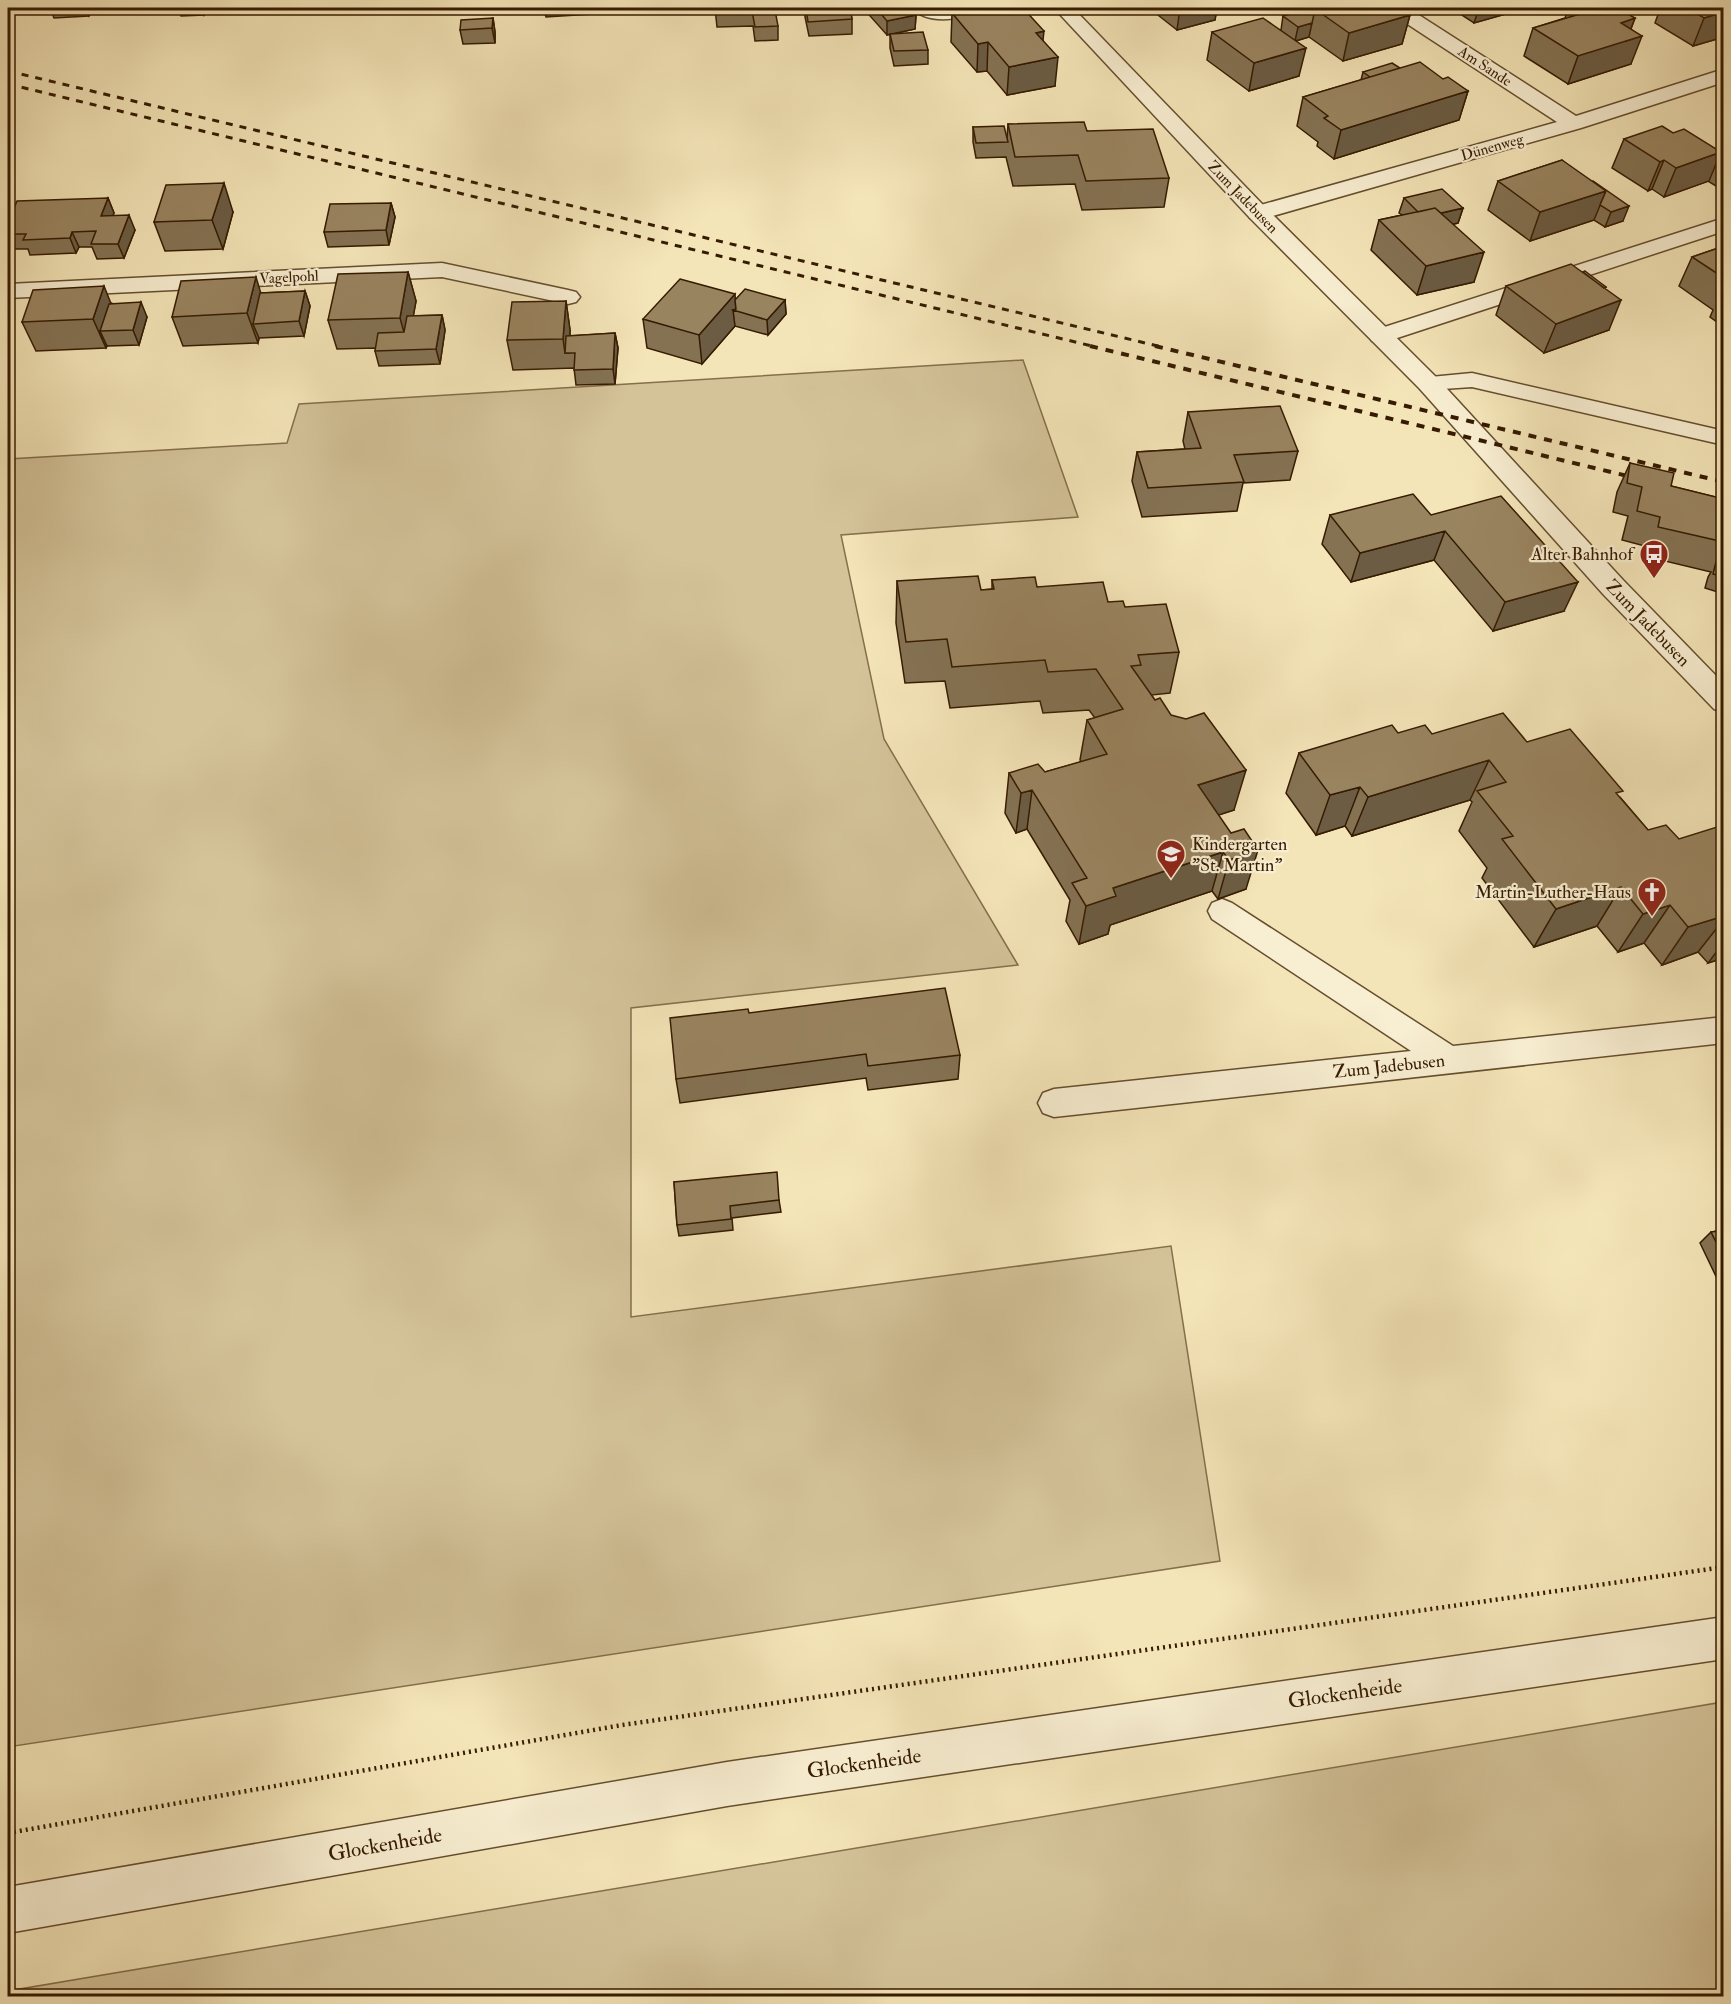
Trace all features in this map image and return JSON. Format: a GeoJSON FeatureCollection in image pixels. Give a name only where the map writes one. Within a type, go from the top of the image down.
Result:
{"type":"FeatureCollection","features":[{"type":"Feature","properties":{"kind":"street","name":"Zum Jadebusen"},"geometry":{"type":"LineString","coordinates":[[1063,8],[1258,213],[1428,383],[1613,587],[1724,702]]}},
{"type":"Feature","properties":{"kind":"street","name":"Am Sande"},"geometry":{"type":"LineString","coordinates":[[1396,8],[1574,124]]}},
{"type":"Feature","properties":{"kind":"street","name":"Dünenweg"},"geometry":{"type":"LineString","coordinates":[[1258,213],[1574,124],[1724,75]]}},
{"type":"Feature","properties":{"kind":"street","name":"Vagelpohl"},"geometry":{"type":"LineString","coordinates":[[8,291],[442,270],[568,297]]}},
{"type":"Feature","properties":{"kind":"street","name":"Glockenheide"},"geometry":{"type":"LineString","coordinates":[[8,1910],[727,1784],[1724,1638]]}},
{"type":"Feature","properties":{"kind":"lane"},"geometry":{"type":"LineString","coordinates":[[922,8],[927,11],[943,12],[979,8]]}},
{"type":"Feature","properties":{"kind":"lane"},"geometry":{"type":"LineString","coordinates":[[1380,336],[1724,224]]}},
{"type":"Feature","properties":{"kind":"lane"},"geometry":{"type":"LineString","coordinates":[[1428,383],[1472,380],[1724,438]]}},
{"type":"Feature","properties":{"kind":"lane"},"geometry":{"type":"LineString","coordinates":[[1222,911],[1449,1059]]}},
{"type":"Feature","properties":{"kind":"lane","name":"Zum Jadebusen"},"geometry":{"type":"LineString","coordinates":[[1054,1103],[1724,1030]]}},
{"type":"Feature","properties":{"kind":"path"},"geometry":{"type":"LineString","coordinates":[[8,1833],[622,1725],[1724,1567]]}},
{"type":"Feature","properties":{"kind":"shaded area"},"geometry":{"type":"Polygon","coordinates":[[[1023,360],[1078,517],[841,535],[884,739],[1018,965],[631,1008],[631,1317],[1171,1246],[1220,1561],[8,1747],[8,459],[287,443],[299,404],[1023,360]]]}},
{"type":"Feature","properties":{"kind":"shaded area"},"geometry":{"type":"Polygon","coordinates":[[[1723,1702],[1723,1996],[8,1996],[8,1991],[1723,1702]]]}},
{"type":"Feature","properties":{"kind":"building"},"geometry":{"type":"Polygon","coordinates":[[[806,8],[850,8],[852,19],[808,22],[806,8]]]}},
{"type":"Feature","properties":{"kind":"building"},"geometry":{"type":"Polygon","coordinates":[[[876,8],[909,8],[916,15],[887,21],[876,8]]]}},
{"type":"Feature","properties":{"kind":"building"},"geometry":{"type":"Polygon","coordinates":[[[984,8],[1023,8],[1044,31],[1036,33],[1058,57],[1009,67],[988,42],[978,44],[952,13],[984,8]]]}},
{"type":"Feature","properties":{"kind":"building"},"geometry":{"type":"Polygon","coordinates":[[[1312,8],[1315,10],[1312,23],[1298,27],[1283,16],[1312,8]]]}},
{"type":"Feature","properties":{"kind":"building"},"geometry":{"type":"Polygon","coordinates":[[[1398,8],[1410,15],[1349,33],[1315,9],[1398,8]]]}},
{"type":"Feature","properties":{"kind":"building"},"geometry":{"type":"Polygon","coordinates":[[[1570,8],[1617,8],[1635,18],[1621,23],[1642,36],[1578,56],[1533,28],[1580,14],[1570,8]]]}},
{"type":"Feature","properties":{"kind":"building"},"geometry":{"type":"Polygon","coordinates":[[[1687,8],[1724,8],[1724,12],[1704,18],[1687,8]]]}},
{"type":"Feature","properties":{"kind":"building"},"geometry":{"type":"Polygon","coordinates":[[[775,10],[778,26],[755,27],[752,11],[775,10]]]}},
{"type":"Feature","properties":{"kind":"building"},"geometry":{"type":"Polygon","coordinates":[[[493,18],[492,28],[460,30],[461,20],[493,18]]]}},
{"type":"Feature","properties":{"kind":"building"},"geometry":{"type":"Polygon","coordinates":[[[1263,18],[1306,48],[1254,63],[1212,32],[1263,18]]]}},
{"type":"Feature","properties":{"kind":"building"},"geometry":{"type":"Polygon","coordinates":[[[923,32],[928,50],[894,51],[890,34],[923,32]]]}},
{"type":"Feature","properties":{"kind":"building"},"geometry":{"type":"Polygon","coordinates":[[[1420,62],[1443,79],[1448,77],[1468,91],[1341,130],[1324,118],[1328,116],[1303,97],[1420,62]]]}},
{"type":"Feature","properties":{"kind":"building"},"geometry":{"type":"Polygon","coordinates":[[[1392,63],[1400,68],[1370,77],[1363,72],[1392,63]]]}},
{"type":"Feature","properties":{"kind":"building"},"geometry":{"type":"Polygon","coordinates":[[[1084,122],[1087,131],[1153,129],[1169,178],[1086,181],[1078,155],[1015,157],[1008,124],[1084,122]]]}},
{"type":"Feature","properties":{"kind":"building"},"geometry":{"type":"Polygon","coordinates":[[[1004,126],[1008,142],[976,143],[973,127],[1004,126]]]}},
{"type":"Feature","properties":{"kind":"building"},"geometry":{"type":"Polygon","coordinates":[[[1662,126],[1673,133],[1684,129],[1721,152],[1676,168],[1664,160],[1660,162],[1624,139],[1662,126]]]}},
{"type":"Feature","properties":{"kind":"building"},"geometry":{"type":"Polygon","coordinates":[[[1721,154],[1724,156],[1724,172],[1715,167],[1721,154]]]}},
{"type":"Feature","properties":{"kind":"building"},"geometry":{"type":"Polygon","coordinates":[[[1562,160],[1606,191],[1540,212],[1498,181],[1562,160]]]}},
{"type":"Feature","properties":{"kind":"building"},"geometry":{"type":"Polygon","coordinates":[[[1592,181],[1629,206],[1611,212],[1600,205],[1606,191],[1592,181]]]}},
{"type":"Feature","properties":{"kind":"building"},"geometry":{"type":"Polygon","coordinates":[[[224,183],[212,220],[154,222],[166,185],[224,183]]]}},
{"type":"Feature","properties":{"kind":"building"},"geometry":{"type":"Polygon","coordinates":[[[1442,189],[1463,208],[1441,213],[1435,208],[1418,212],[1404,198],[1442,189]]]}},
{"type":"Feature","properties":{"kind":"building"},"geometry":{"type":"Polygon","coordinates":[[[108,198],[101,216],[129,215],[118,244],[91,244],[96,231],[72,232],[70,238],[23,240],[26,234],[8,234],[8,220],[17,201],[108,198]]]}},
{"type":"Feature","properties":{"kind":"building"},"geometry":{"type":"Polygon","coordinates":[[[391,203],[386,230],[324,232],[330,204],[391,203]]]}},
{"type":"Feature","properties":{"kind":"building"},"geometry":{"type":"Polygon","coordinates":[[[1435,208],[1484,252],[1426,266],[1379,220],[1435,208]]]}},
{"type":"Feature","properties":{"kind":"building"},"geometry":{"type":"Polygon","coordinates":[[[1724,246],[1724,278],[1692,257],[1724,246]]]}},
{"type":"Feature","properties":{"kind":"building"},"geometry":{"type":"Polygon","coordinates":[[[1571,264],[1621,300],[1556,324],[1506,286],[1571,264]]]}},
{"type":"Feature","properties":{"kind":"building"},"geometry":{"type":"Polygon","coordinates":[[[1585,271],[1606,287],[1604,288],[1583,272],[1585,271]]]}},
{"type":"Feature","properties":{"kind":"building"},"geometry":{"type":"Polygon","coordinates":[[[408,272],[400,318],[328,320],[338,274],[408,272]]]}},
{"type":"Feature","properties":{"kind":"building"},"geometry":{"type":"Polygon","coordinates":[[[256,277],[247,313],[172,317],[181,281],[256,277]]]}},
{"type":"Feature","properties":{"kind":"building"},"geometry":{"type":"Polygon","coordinates":[[[680,279],[735,294],[699,335],[643,319],[680,279]]]}},
{"type":"Feature","properties":{"kind":"building"},"geometry":{"type":"Polygon","coordinates":[[[104,286],[93,319],[22,322],[33,290],[104,286]]]}},
{"type":"Feature","properties":{"kind":"building"},"geometry":{"type":"Polygon","coordinates":[[[745,289],[785,300],[767,320],[733,310],[736,309],[735,300],[745,289]]]}},
{"type":"Feature","properties":{"kind":"building"},"geometry":{"type":"Polygon","coordinates":[[[305,291],[299,321],[253,324],[260,293],[305,291]]]}},
{"type":"Feature","properties":{"kind":"building"},"geometry":{"type":"Polygon","coordinates":[[[566,301],[563,339],[507,340],[512,302],[566,301]]]}},
{"type":"Feature","properties":{"kind":"building"},"geometry":{"type":"Polygon","coordinates":[[[141,302],[133,330],[100,331],[109,304],[141,302]]]}},
{"type":"Feature","properties":{"kind":"building"},"geometry":{"type":"Polygon","coordinates":[[[442,315],[436,349],[375,351],[378,333],[404,332],[407,316],[442,315]]]}},
{"type":"Feature","properties":{"kind":"building"},"geometry":{"type":"Polygon","coordinates":[[[615,333],[613,369],[574,370],[575,353],[565,353],[566,336],[615,333]]]}},
{"type":"Feature","properties":{"kind":"building"},"geometry":{"type":"Polygon","coordinates":[[[1280,406],[1298,451],[1234,455],[1244,482],[1148,488],[1137,452],[1201,448],[1188,412],[1280,406]]]}},
{"type":"Feature","properties":{"kind":"building"},"geometry":{"type":"Polygon","coordinates":[[[1630,463],[1674,473],[1671,486],[1724,499],[1724,542],[1658,527],[1660,517],[1637,511],[1642,487],[1627,483],[1630,463]]]}},
{"type":"Feature","properties":{"kind":"building"},"geometry":{"type":"Polygon","coordinates":[[[1413,494],[1431,515],[1501,496],[1578,582],[1505,602],[1445,531],[1360,553],[1330,515],[1413,494]]]}},
{"type":"Feature","properties":{"kind":"building"},"geometry":{"type":"Polygon","coordinates":[[[1716,562],[1724,564],[1724,577],[1713,574],[1716,562]]]}},
{"type":"Feature","properties":{"kind":"building"},"geometry":{"type":"Polygon","coordinates":[[[978,576],[981,590],[994,589],[992,580],[1035,577],[1037,587],[1103,582],[1108,602],[1123,601],[1125,607],[1166,604],[1179,652],[1138,655],[1141,665],[1131,666],[1155,700],[1160,698],[1171,715],[1186,719],[1204,713],[1246,770],[1198,785],[1231,833],[1244,829],[1258,850],[1229,860],[1223,852],[1113,888],[1116,896],[1086,906],[1072,883],[1087,878],[1032,790],[1021,793],[1009,773],[1038,764],[1045,772],[1107,754],[1087,720],[1123,709],[1096,669],[1048,672],[1045,660],[952,667],[947,639],[906,642],[897,581],[978,576]]]}},
{"type":"Feature","properties":{"kind":"building"},"geometry":{"type":"Polygon","coordinates":[[[1503,713],[1527,742],[1570,729],[1623,791],[1616,793],[1648,830],[1666,825],[1679,839],[1717,827],[1724,834],[1724,916],[1688,927],[1670,905],[1643,914],[1621,887],[1556,909],[1502,839],[1513,836],[1477,791],[1506,782],[1489,760],[1368,797],[1360,787],[1330,795],[1299,753],[1392,725],[1398,733],[1425,725],[1432,734],[1503,713]]]}},
{"type":"Feature","properties":{"kind":"building"},"geometry":{"type":"Polygon","coordinates":[[[945,988],[960,1055],[868,1066],[866,1054],[676,1079],[670,1018],[748,1009],[749,1013],[945,988]]]}},
{"type":"Feature","properties":{"kind":"building"},"geometry":{"type":"Polygon","coordinates":[[[777,1172],[779,1200],[730,1206],[731,1219],[677,1225],[674,1182],[777,1172]]]}},
{"type":"Feature","properties":{"kind":"building"},"geometry":{"type":"Polygon","coordinates":[[[1724,1230],[1724,1258],[1711,1232],[1724,1230]]]}},
{"type":"Feature","properties":{"kind":"railway"},"geometry":{"type":"LineString","coordinates":[[8,71],[1162,347]]}},
{"type":"Feature","properties":{"kind":"railway"},"geometry":{"type":"LineString","coordinates":[[8,84],[1096,347]]}},
{"type":"Feature","properties":{"kind":"railway"},"geometry":{"type":"LineString","coordinates":[[1090,346],[1640,479]]}},
{"type":"Feature","properties":{"kind":"railway"},"geometry":{"type":"LineString","coordinates":[[1155,346],[1724,482]]}},
{"type":"Feature","properties":{"kind":"place","name":"Alter Bahnhof"},"geometry":{"type":"Point","coordinates":[1654,580]}},
{"type":"Feature","properties":{"kind":"place","name":"Kindergarten \"St. Martin\""},"geometry":{"type":"Point","coordinates":[1171,880]}},
{"type":"Feature","properties":{"kind":"place","name":"Martin-Luther-Haus"},"geometry":{"type":"Point","coordinates":[1652,918]}}]}
